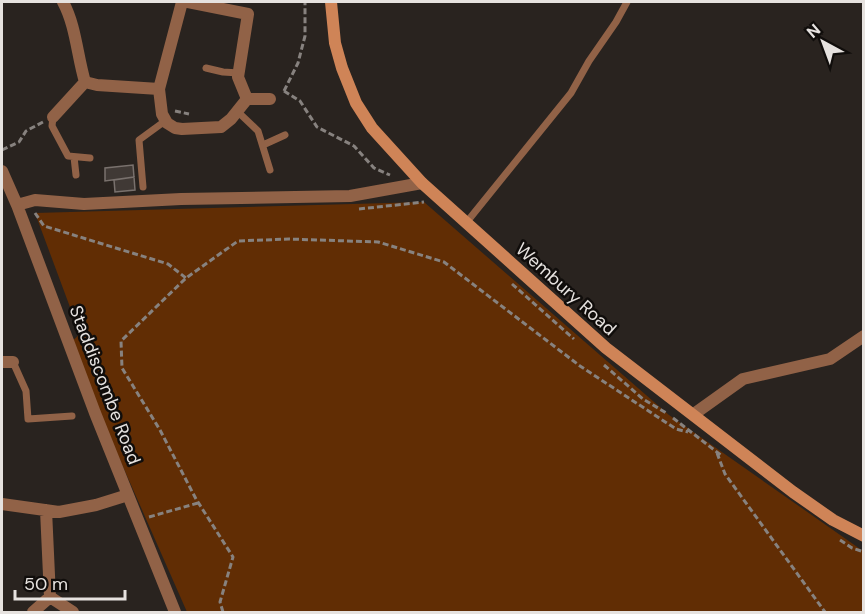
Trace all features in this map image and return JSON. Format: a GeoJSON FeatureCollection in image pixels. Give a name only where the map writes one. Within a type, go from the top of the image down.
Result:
{"type":"FeatureCollection","features":[{"type":"Feature","properties":{"kind":"street"},"geometry":{"type":"LineString","coordinates":[[63,2],[75,31],[78,57],[85,82]]}},
{"type":"Feature","properties":{"kind":"street"},"geometry":{"type":"LineString","coordinates":[[182,2],[159,89],[165,121],[175,128],[182,129],[221,127],[231,119],[247,99]]}},
{"type":"Feature","properties":{"kind":"street"},"geometry":{"type":"LineString","coordinates":[[188,2],[250,8],[239,73],[247,99]]}},
{"type":"Feature","properties":{"kind":"street","name":"Wembury Road"},"geometry":{"type":"LineString","coordinates":[[331,2],[335,43],[356,103],[372,128],[422,183],[606,348],[825,515],[864,536]]}},
{"type":"Feature","properties":{"kind":"street"},"geometry":{"type":"LineString","coordinates":[[85,82],[96,85],[159,89]]}},
{"type":"Feature","properties":{"kind":"street"},"geometry":{"type":"LineString","coordinates":[[53,117],[85,82]]}},
{"type":"Feature","properties":{"kind":"street"},"geometry":{"type":"LineString","coordinates":[[247,99],[270,99]]}},
{"type":"Feature","properties":{"kind":"street","name":"Staddiscombe Road"},"geometry":{"type":"LineString","coordinates":[[2,171],[175,612]]}},
{"type":"Feature","properties":{"kind":"street"},"geometry":{"type":"LineString","coordinates":[[17,205],[35,200],[84,204],[181,199],[350,196],[422,183]]}},
{"type":"Feature","properties":{"kind":"street"},"geometry":{"type":"LineString","coordinates":[[694,414],[743,379],[830,359],[864,336]]}},
{"type":"Feature","properties":{"kind":"street"},"geometry":{"type":"LineString","coordinates":[[2,504],[59,513],[128,495]]}},
{"type":"Feature","properties":{"kind":"street"},"geometry":{"type":"LineString","coordinates":[[46,510],[50,597]]}},
{"type":"Feature","properties":{"kind":"street"},"geometry":{"type":"LineString","coordinates":[[33,612],[50,597]]}},
{"type":"Feature","properties":{"kind":"street"},"geometry":{"type":"LineString","coordinates":[[50,597],[73,612]]}},
{"type":"Feature","properties":{"kind":"lane"},"geometry":{"type":"LineString","coordinates":[[466,223],[572,93],[589,61],[627,2]]}},
{"type":"Feature","properties":{"kind":"lane"},"geometry":{"type":"LineString","coordinates":[[206,68],[239,73]]}},
{"type":"Feature","properties":{"kind":"lane"},"geometry":{"type":"LineString","coordinates":[[237,111],[258,131],[270,170]]}},
{"type":"Feature","properties":{"kind":"lane"},"geometry":{"type":"LineString","coordinates":[[53,117],[52,126],[68,156],[90,158]]}},
{"type":"Feature","properties":{"kind":"lane"},"geometry":{"type":"LineString","coordinates":[[143,187],[139,140],[165,121]]}},
{"type":"Feature","properties":{"kind":"lane"},"geometry":{"type":"LineString","coordinates":[[262,145],[285,135]]}},
{"type":"Feature","properties":{"kind":"lane"},"geometry":{"type":"LineString","coordinates":[[74,157],[76,175]]}},
{"type":"Feature","properties":{"kind":"lane"},"geometry":{"type":"LineString","coordinates":[[7,362],[26,391],[28,419],[72,416]]}},
{"type":"Feature","properties":{"kind":"path"},"geometry":{"type":"LineString","coordinates":[[270,99],[284,91],[298,63],[305,36],[305,2]]}},
{"type":"Feature","properties":{"kind":"path"},"geometry":{"type":"LineString","coordinates":[[284,91],[300,101],[317,127],[354,146],[374,168],[395,177]]}},
{"type":"Feature","properties":{"kind":"path"},"geometry":{"type":"LineString","coordinates":[[2,150],[19,142],[26,131],[53,117]]}},
{"type":"Feature","properties":{"kind":"path"},"geometry":{"type":"LineString","coordinates":[[35,213],[44,226],[168,264],[186,278]]}},
{"type":"Feature","properties":{"kind":"path"},"geometry":{"type":"LineString","coordinates":[[223,612],[220,602],[233,557],[198,503],[160,430],[122,368],[121,341],[186,278],[238,241],[289,239],[378,242],[444,262],[580,366],[676,429],[689,432]]}},
{"type":"Feature","properties":{"kind":"path"},"geometry":{"type":"LineString","coordinates":[[717,453],[724,474],[825,612]]}},
{"type":"Feature","properties":{"kind":"path"},"geometry":{"type":"LineString","coordinates":[[138,520],[181,510],[198,503]]}},
{"type":"Feature","properties":{"kind":"shaded area"},"geometry":{"type":"Polygon","coordinates":[[[424,202],[669,415],[863,551],[863,612],[187,612],[69,344],[80,334],[35,213],[424,202]]]}},
{"type":"Feature","properties":{"kind":"building"},"geometry":{"type":"Polygon","coordinates":[[[133,165],[134,177],[105,181],[105,168],[133,165]]]}},
{"type":"Feature","properties":{"kind":"building"},"geometry":{"type":"Polygon","coordinates":[[[134,177],[135,190],[115,192],[114,180],[134,177]]]}}]}
